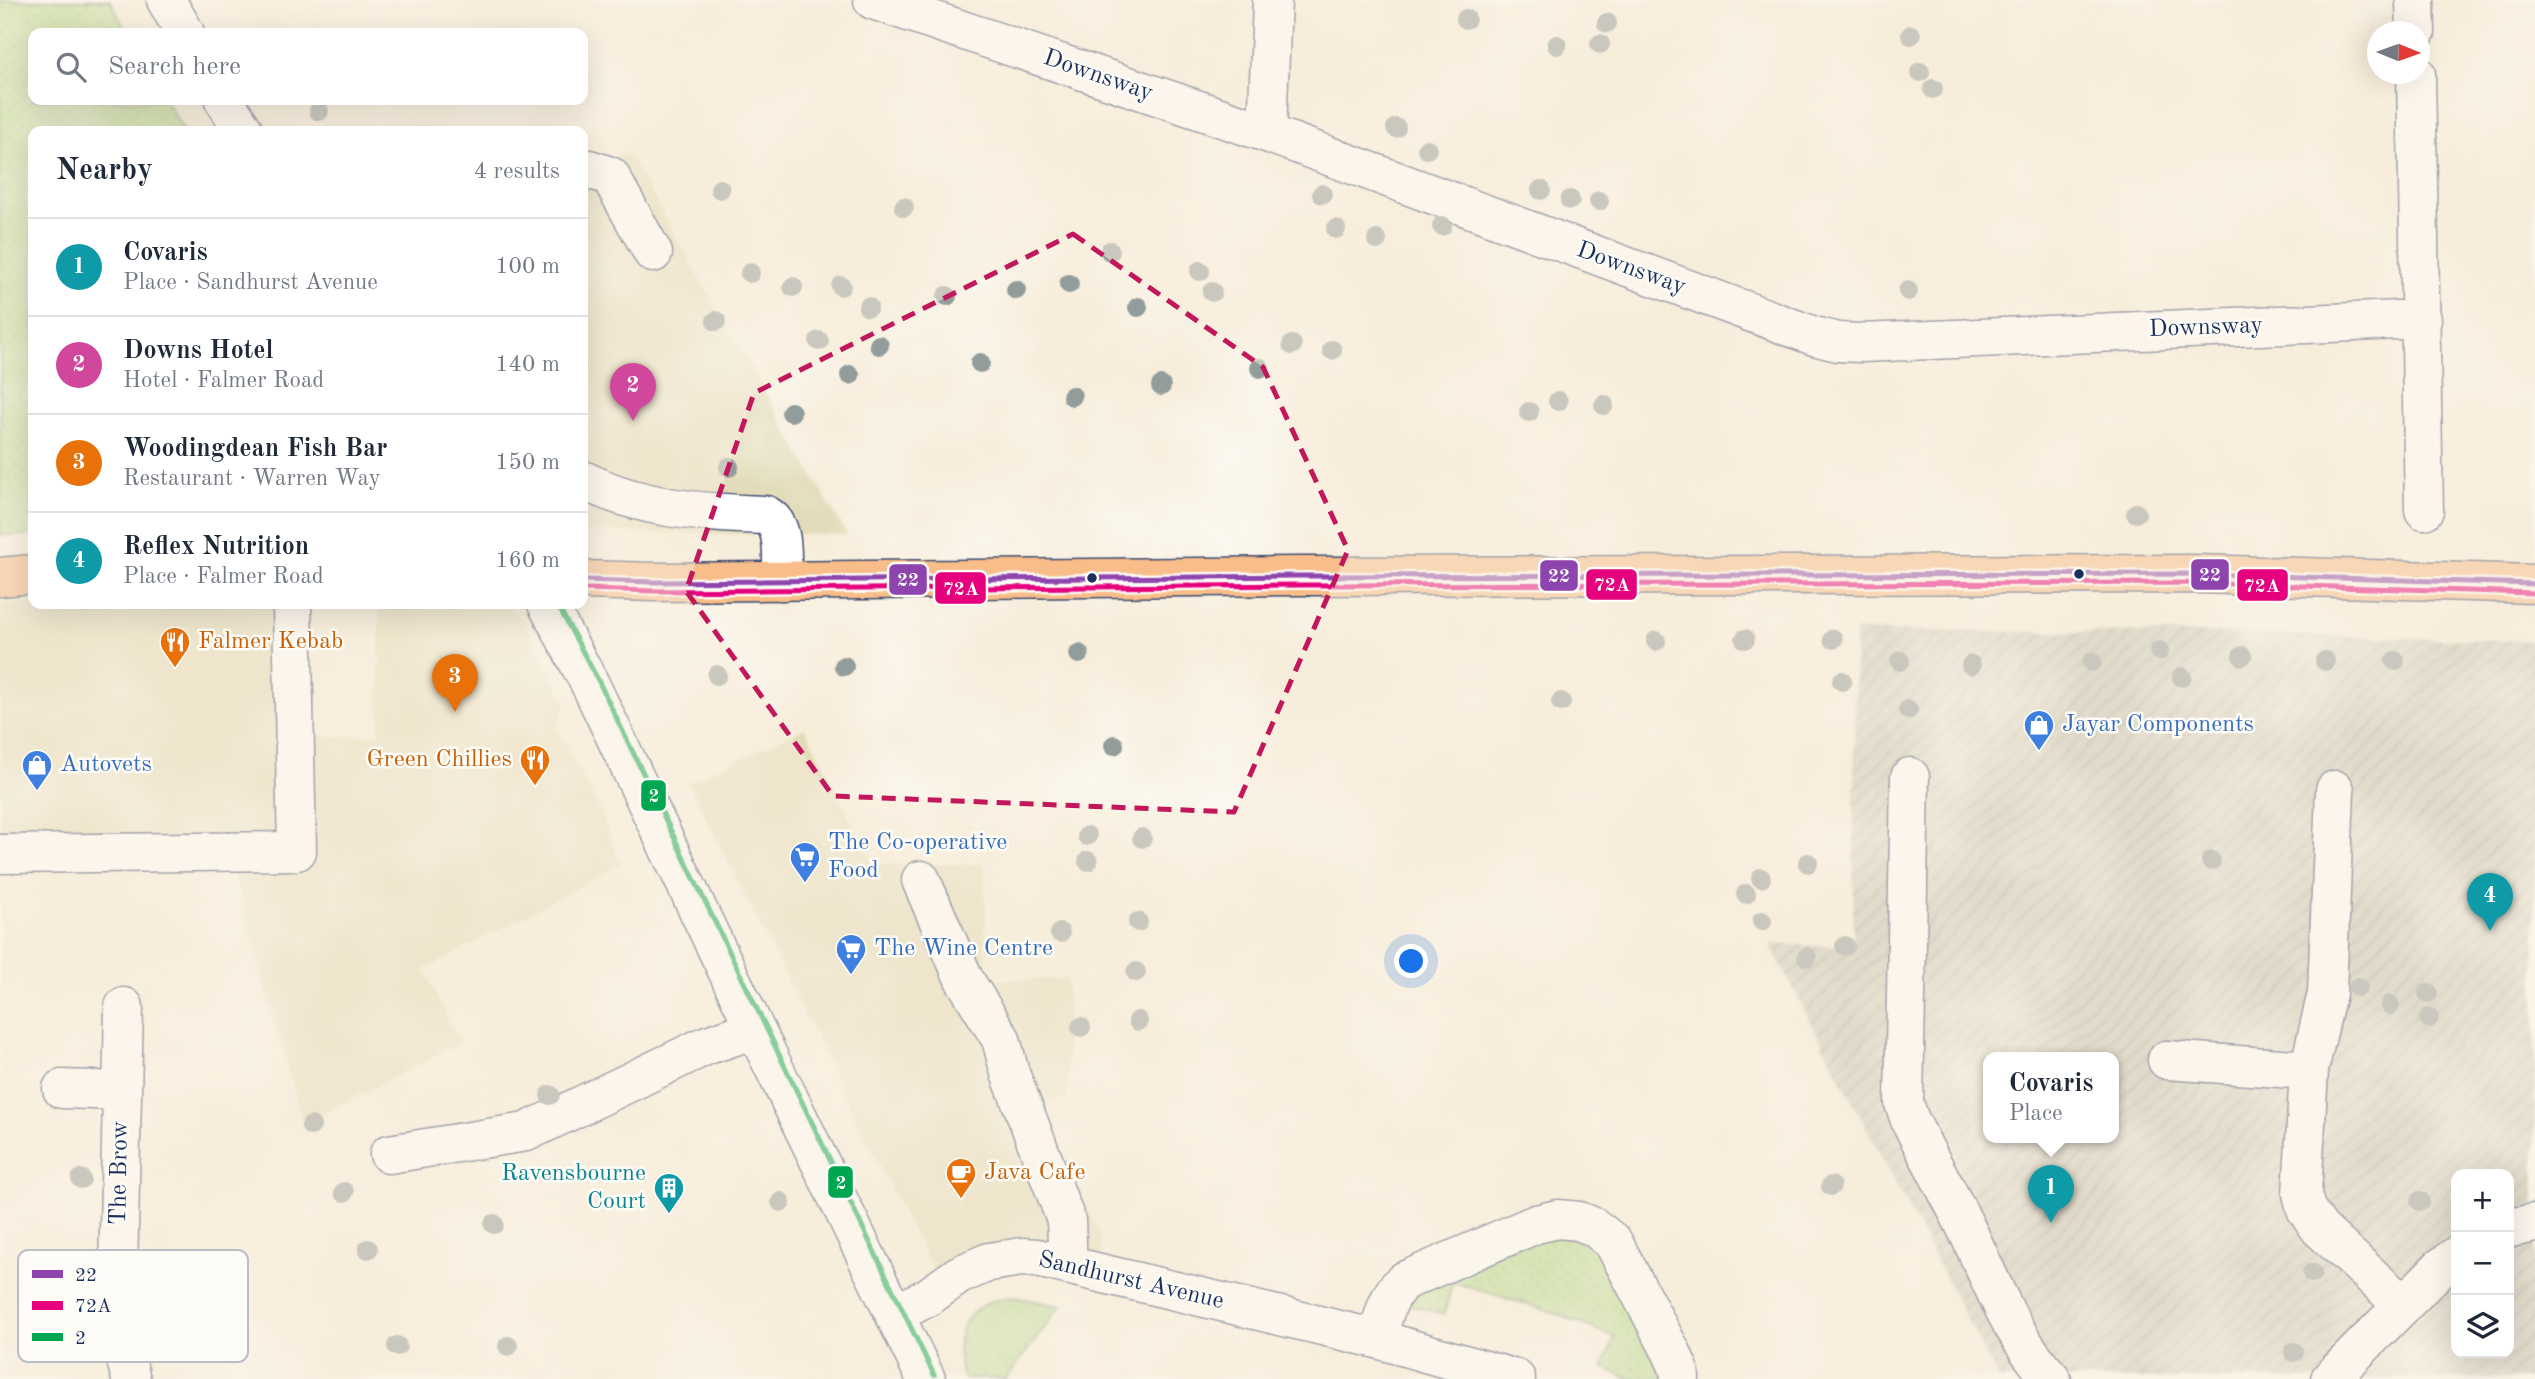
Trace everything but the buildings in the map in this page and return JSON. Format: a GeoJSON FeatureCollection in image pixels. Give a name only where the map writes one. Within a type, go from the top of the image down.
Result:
{"type":"FeatureCollection","features":[{"type":"Feature","properties":{"kind":"main road"},"geometry":{"type":"LineString","coordinates":[[0,577],[28,574]]}},
{"type":"Feature","properties":{"kind":"main road"},"geometry":{"type":"LineString","coordinates":[[588,580],[2199,574],[2535,584]]}},
{"type":"Feature","properties":{"kind":"street"},"geometry":{"type":"LineString","coordinates":[[166,0],[182,28]]}},
{"type":"Feature","properties":{"kind":"street","name":"Downsway"},"geometry":{"type":"LineString","coordinates":[[873,0],[1267,133],[1814,337],[1838,342],[2422,319]]}},
{"type":"Feature","properties":{"kind":"street"},"geometry":{"type":"LineString","coordinates":[[1267,133],[1272,0]]}},
{"type":"Feature","properties":{"kind":"street"},"geometry":{"type":"LineString","coordinates":[[2415,0],[2416,21]]}},
{"type":"Feature","properties":{"kind":"street"},"geometry":{"type":"LineString","coordinates":[[2416,84],[2424,510]]}},
{"type":"Feature","properties":{"kind":"street"},"geometry":{"type":"LineString","coordinates":[[227,105],[241,126]]}},
{"type":"Feature","properties":{"kind":"street"},"geometry":{"type":"LineString","coordinates":[[588,170],[610,176],[653,253]]}},
{"type":"Feature","properties":{"kind":"street"},"geometry":{"type":"LineString","coordinates":[[588,482],[632,501],[691,511],[766,514],[776,522],[780,536],[782,581]]}},
{"type":"Feature","properties":{"kind":"street"},"geometry":{"type":"LineString","coordinates":[[0,854],[297,851],[292,609]]}},
{"type":"Feature","properties":{"kind":"street"},"geometry":{"type":"LineString","coordinates":[[550,609],[590,684],[926,1379]]}},
{"type":"Feature","properties":{"kind":"street"},"geometry":{"type":"LineString","coordinates":[[1910,777],[1904,1103],[2003,1306],[2030,1352],[2052,1379]]}},
{"type":"Feature","properties":{"kind":"street"},"geometry":{"type":"LineString","coordinates":[[2335,790],[2327,993],[2309,1070],[2302,1194],[2306,1209],[2320,1229],[2403,1305]]}},
{"type":"Feature","properties":{"kind":"street"},"geometry":{"type":"LineString","coordinates":[[921,880],[964,979],[1001,1039],[1010,1073],[1066,1220],[1068,1265]]}},
{"type":"Feature","properties":{"kind":"street","name":"The Brow"},"geometry":{"type":"LineString","coordinates":[[118,1250],[124,1007]]}},
{"type":"Feature","properties":{"kind":"street"},"geometry":{"type":"LineString","coordinates":[[389,1153],[526,1132],[705,1046],[755,1029]]}},
{"type":"Feature","properties":{"kind":"street"},"geometry":{"type":"LineString","coordinates":[[2167,1060],[2309,1070]]}},
{"type":"Feature","properties":{"kind":"street","name":"The Brow"},"geometry":{"type":"LineString","coordinates":[[62,1089],[121,1091]]}},
{"type":"Feature","properties":{"kind":"street"},"geometry":{"type":"LineString","coordinates":[[1377,1339],[1388,1303],[1394,1291],[1404,1281],[1536,1224],[1566,1219],[1594,1227],[1616,1245],[1672,1353],[1679,1369],[1679,1379]]}},
{"type":"Feature","properties":{"kind":"street"},"geometry":{"type":"LineString","coordinates":[[2514,1227],[2535,1223]]}},
{"type":"Feature","properties":{"kind":"street","name":"Sandhurst Avenue"},"geometry":{"type":"LineString","coordinates":[[895,1314],[928,1297],[959,1275],[989,1262],[1022,1257],[1053,1260],[1377,1339],[1516,1379]]}},
{"type":"Feature","properties":{"kind":"street"},"geometry":{"type":"LineString","coordinates":[[2329,1379],[2451,1260]]}},
{"type":"Feature","properties":{"kind":"street","name":"The Brow"},"geometry":{"type":"LineString","coordinates":[[127,1362],[131,1379]]}},
{"type":"Feature","properties":{"kind":"highlighted area"},"geometry":{"type":"Polygon","coordinates":[[[1073,234],[1263,367],[1348,550],[1234,812],[833,796],[686,591],[754,393],[1073,234]]]}},
{"type":"Feature","properties":{"kind":"shaded area"},"geometry":{"type":"Polygon","coordinates":[[[628,154],[847,535],[588,532],[588,159],[628,154]]]}},
{"type":"Feature","properties":{"kind":"shaded area"},"geometry":{"type":"Polygon","coordinates":[[[0,603],[28,603],[28,609],[303,609],[305,737],[380,735],[379,609],[509,609],[522,619],[567,703],[557,726],[601,813],[621,864],[424,970],[460,1043],[303,1124],[231,863],[0,861],[0,603]]]}},
{"type":"Feature","properties":{"kind":"shaded area"},"geometry":{"type":"Polygon","coordinates":[[[1855,631],[2210,633],[2535,641],[2535,1379],[1998,1379],[1770,944],[1853,947],[1855,631]]]}},
{"type":"Feature","properties":{"kind":"shaded area"},"geometry":{"type":"Polygon","coordinates":[[[805,728],[873,864],[985,864],[986,980],[1067,979],[1067,1098],[1030,1107],[1100,1232],[1102,1264],[935,1273],[688,782],[805,728]]]}},
{"type":"Feature","properties":{"kind":"green space"},"geometry":{"type":"Polygon","coordinates":[[[0,0],[110,0],[124,28],[28,28],[28,105],[168,105],[181,126],[28,126],[28,535],[0,535],[0,0]]]}},
{"type":"Feature","properties":{"kind":"green space"},"geometry":{"type":"Polygon","coordinates":[[[1537,1234],[1591,1239],[1665,1379],[1629,1379],[1603,1367],[1615,1337],[1552,1312],[1453,1282],[1444,1314],[1399,1302],[1537,1234]]]}},
{"type":"Feature","properties":{"kind":"green space"},"geometry":{"type":"Polygon","coordinates":[[[1013,1297],[1061,1306],[1006,1379],[964,1379],[958,1348],[965,1323],[983,1306],[1013,1297]]]}},
{"type":"Feature","properties":{"kind":"transit line","name":"22"},"geometry":{"type":"LineString","coordinates":[[588,580],[655,582],[1302,576],[2199,574],[2535,584]]}},
{"type":"Feature","properties":{"kind":"transit line","name":"72A"},"geometry":{"type":"LineString","coordinates":[[588,589],[655,591],[1302,585],[2199,583],[2535,593]]}},
{"type":"Feature","properties":{"kind":"transit line","name":"2"},"geometry":{"type":"LineString","coordinates":[[560,609],[598,680],[934,1375]]}},
{"type":"Feature","properties":{"kind":"place","name":"Downs Hotel"},"geometry":{"type":"Point","coordinates":[633,421]}},
{"type":"Feature","properties":{"kind":"place","name":"Falmer Kebab"},"geometry":{"type":"Point","coordinates":[175,669]}},
{"type":"Feature","properties":{"kind":"place","name":"Woodingdean Fish Bar"},"geometry":{"type":"Point","coordinates":[455,712]}},
{"type":"Feature","properties":{"kind":"place","name":"Jayar Components"},"geometry":{"type":"Point","coordinates":[2039,752]}},
{"type":"Feature","properties":{"kind":"place","name":"Green Chillies"},"geometry":{"type":"Point","coordinates":[535,787]}},
{"type":"Feature","properties":{"kind":"place","name":"Autovets"},"geometry":{"type":"Point","coordinates":[37,792]}},
{"type":"Feature","properties":{"kind":"place","name":"The Co-operative Food"},"geometry":{"type":"Point","coordinates":[805,884]}},
{"type":"Feature","properties":{"kind":"place","name":"Reflex Nutrition"},"geometry":{"type":"Point","coordinates":[2490,931]}},
{"type":"Feature","properties":{"kind":"place","name":"The Wine Centre"},"geometry":{"type":"Point","coordinates":[851,976]}},
{"type":"Feature","properties":{"kind":"place","name":"Java Cafe"},"geometry":{"type":"Point","coordinates":[961,1200]}},
{"type":"Feature","properties":{"kind":"place","name":"Ravensbourne Court"},"geometry":{"type":"Point","coordinates":[669,1215]}},
{"type":"Feature","properties":{"kind":"place","name":"Covaris"},"geometry":{"type":"Point","coordinates":[2051,1223]}}]}
